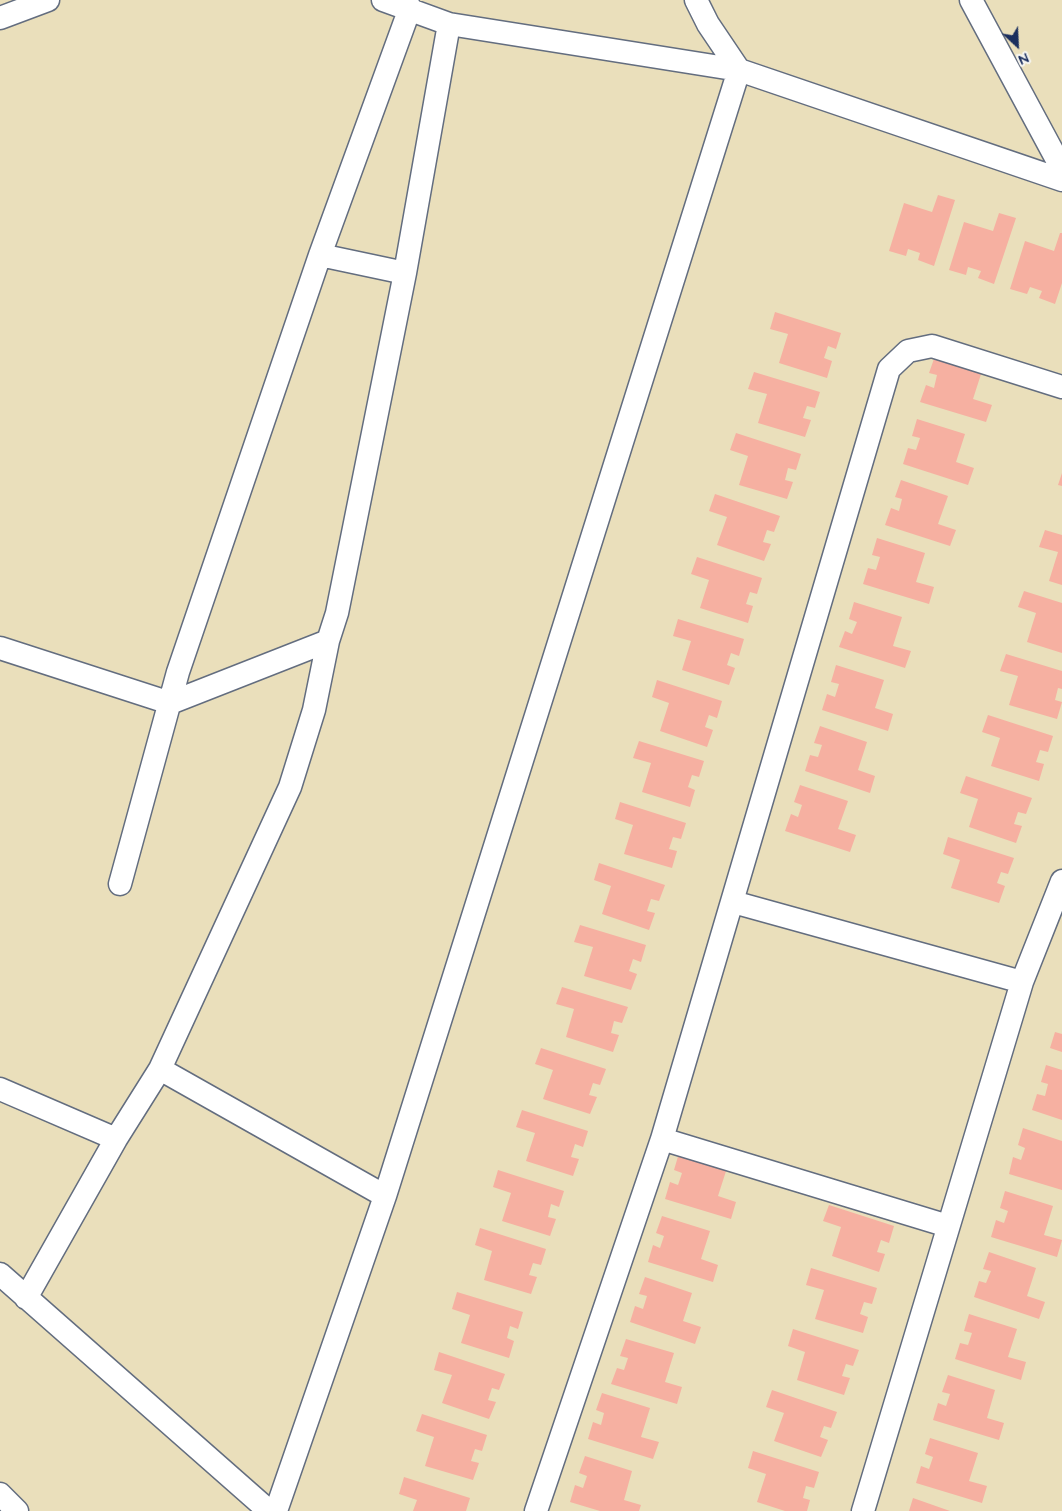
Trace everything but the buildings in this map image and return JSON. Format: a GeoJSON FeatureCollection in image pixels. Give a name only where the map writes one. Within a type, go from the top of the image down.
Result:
{"type":"FeatureCollection","features":[{"type":"Feature","properties":{"kind":"street"},"geometry":{"type":"LineString","coordinates":[[0,18],[48,0]]}},
{"type":"Feature","properties":{"kind":"street"},"geometry":{"type":"LineString","coordinates":[[383,0],[408,4],[449,24],[739,70],[1062,180]]}},
{"type":"Feature","properties":{"kind":"street"},"geometry":{"type":"LineString","coordinates":[[696,0],[708,24],[739,70]]}},
{"type":"Feature","properties":{"kind":"street"},"geometry":{"type":"LineString","coordinates":[[971,0],[1062,169]]}},
{"type":"Feature","properties":{"kind":"street"},"geometry":{"type":"LineString","coordinates":[[120,884],[181,663],[320,254],[408,4]]}},
{"type":"Feature","properties":{"kind":"street"},"geometry":{"type":"LineString","coordinates":[[26,1298],[116,1139],[160,1069],[290,787],[314,710],[328,641],[336,613],[404,273],[449,24]]}},
{"type":"Feature","properties":{"kind":"street"},"geometry":{"type":"LineString","coordinates":[[276,1511],[385,1196],[739,70]]}},
{"type":"Feature","properties":{"kind":"street"},"geometry":{"type":"LineString","coordinates":[[320,254],[404,273]]}},
{"type":"Feature","properties":{"kind":"street"},"geometry":{"type":"LineString","coordinates":[[536,1511],[662,1139],[889,368],[908,351],[932,346],[1062,387]]}},
{"type":"Feature","properties":{"kind":"street"},"geometry":{"type":"LineString","coordinates":[[0,648],[170,703],[328,641]]}},
{"type":"Feature","properties":{"kind":"street"},"geometry":{"type":"LineString","coordinates":[[863,1511],[1022,982],[1062,881]]}},
{"type":"Feature","properties":{"kind":"street"},"geometry":{"type":"LineString","coordinates":[[733,902],[1022,982]]}},
{"type":"Feature","properties":{"kind":"street"},"geometry":{"type":"LineString","coordinates":[[160,1069],[385,1196]]}},
{"type":"Feature","properties":{"kind":"street"},"geometry":{"type":"LineString","coordinates":[[0,1089],[116,1139]]}},
{"type":"Feature","properties":{"kind":"street"},"geometry":{"type":"LineString","coordinates":[[662,1139],[948,1226]]}},
{"type":"Feature","properties":{"kind":"street"},"geometry":{"type":"LineString","coordinates":[[0,1274],[269,1511]]}},
{"type":"Feature","properties":{"kind":"street"},"geometry":{"type":"LineString","coordinates":[[0,1494],[17,1511]]}}]}
